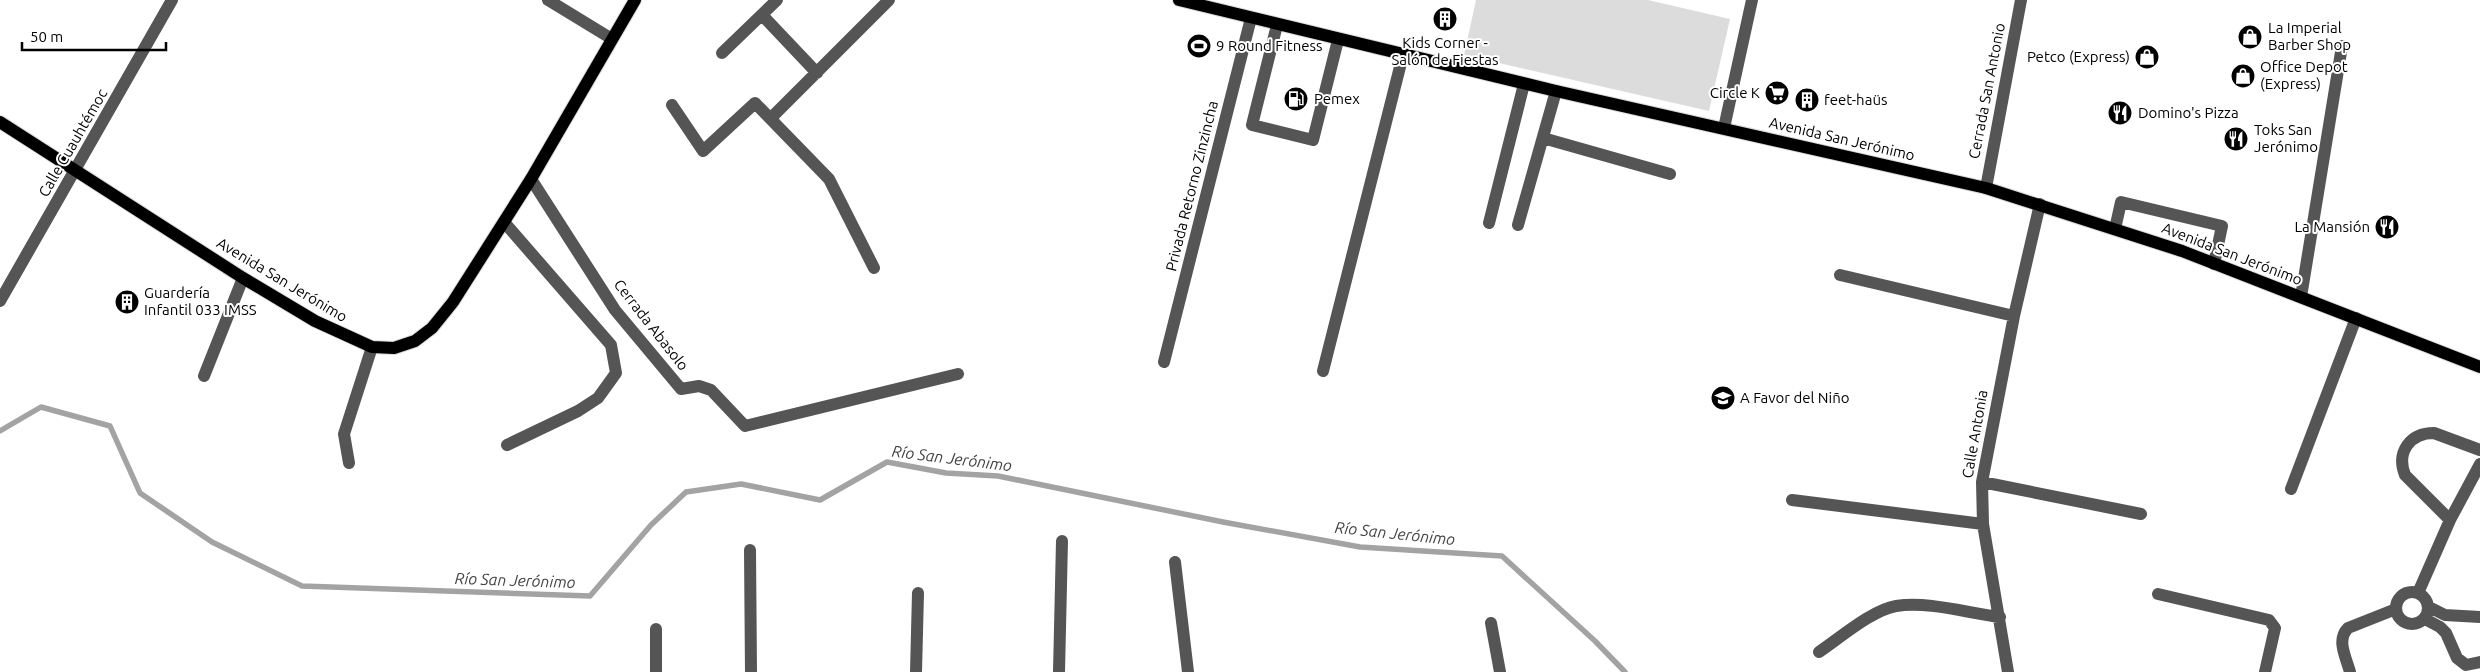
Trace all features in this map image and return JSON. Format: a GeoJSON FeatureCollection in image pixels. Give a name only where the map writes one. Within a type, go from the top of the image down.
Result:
{"type":"FeatureCollection","features":[{"type":"Feature","properties":{"kind":"main road","name":"Avenida San Jerónimo"},"geometry":{"type":"LineString","coordinates":[[0,122],[243,278],[315,321],[372,347],[394,348],[415,341],[432,328],[453,302],[531,179],[635,0]]}},
{"type":"Feature","properties":{"kind":"main road","name":"Avenida San Jerónimo"},"geometry":{"type":"LineString","coordinates":[[1179,0],[1198,2],[1278,25],[1524,84],[1986,188],[2040,204],[2214,264],[2480,367]]}},
{"type":"Feature","properties":{"kind":"street","name":"Calle Cuauhtémoc"},"geometry":{"type":"LineString","coordinates":[[0,301],[172,0]]}},
{"type":"Feature","properties":{"kind":"street"},"geometry":{"type":"LineString","coordinates":[[548,0],[612,39]]}},
{"type":"Feature","properties":{"kind":"street"},"geometry":{"type":"LineString","coordinates":[[722,53],[778,0]]}},
{"type":"Feature","properties":{"kind":"street"},"geometry":{"type":"LineString","coordinates":[[771,118],[889,0]]}},
{"type":"Feature","properties":{"kind":"street"},"geometry":{"type":"LineString","coordinates":[[1724,128],[1752,0]]}},
{"type":"Feature","properties":{"kind":"street","name":"Cerrada San Antonio"},"geometry":{"type":"LineString","coordinates":[[1986,188],[2021,0]]}},
{"type":"Feature","properties":{"kind":"street"},"geometry":{"type":"LineString","coordinates":[[762,15],[817,73]]}},
{"type":"Feature","properties":{"kind":"street","name":"Privada Retorno Zinzincha"},"geometry":{"type":"LineString","coordinates":[[1164,362],[1251,18]]}},
{"type":"Feature","properties":{"kind":"street"},"geometry":{"type":"LineString","coordinates":[[1278,25],[1252,125],[1313,140],[1338,40]]}},
{"type":"Feature","properties":{"kind":"street"},"geometry":{"type":"LineString","coordinates":[[2301,298],[2342,46]]}},
{"type":"Feature","properties":{"kind":"street"},"geometry":{"type":"LineString","coordinates":[[1323,371],[1403,55]]}},
{"type":"Feature","properties":{"kind":"street"},"geometry":{"type":"LineString","coordinates":[[1489,223],[1524,84]]}},
{"type":"Feature","properties":{"kind":"street"},"geometry":{"type":"LineString","coordinates":[[1518,225],[1556,91]]}},
{"type":"Feature","properties":{"kind":"street"},"geometry":{"type":"LineString","coordinates":[[672,106],[702,151],[755,103],[829,179],[874,268]]}},
{"type":"Feature","properties":{"kind":"street"},"geometry":{"type":"LineString","coordinates":[[1543,138],[1670,174]]}},
{"type":"Feature","properties":{"kind":"street","name":"Cerrada Abasolo"},"geometry":{"type":"LineString","coordinates":[[531,179],[614,310],[681,389],[699,386],[711,390],[744,426],[958,374]]}},
{"type":"Feature","properties":{"kind":"street"},"geometry":{"type":"LineString","coordinates":[[2115,229],[2121,202],[2222,226],[2214,264]]}},
{"type":"Feature","properties":{"kind":"street","name":"Calle Antonia"},"geometry":{"type":"LineString","coordinates":[[2008,672],[1983,524],[1982,482],[2014,316],[2040,204]]}},
{"type":"Feature","properties":{"kind":"street"},"geometry":{"type":"LineString","coordinates":[[504,222],[611,345],[616,373],[598,398],[507,445]]}},
{"type":"Feature","properties":{"kind":"street"},"geometry":{"type":"LineString","coordinates":[[1840,275],[2014,316]]}},
{"type":"Feature","properties":{"kind":"street"},"geometry":{"type":"LineString","coordinates":[[204,376],[243,278]]}},
{"type":"Feature","properties":{"kind":"street"},"geometry":{"type":"LineString","coordinates":[[2291,489],[2356,318]]}},
{"type":"Feature","properties":{"kind":"street"},"geometry":{"type":"LineString","coordinates":[[349,463],[344,434],[372,347]]}},
{"type":"Feature","properties":{"kind":"street"},"geometry":{"type":"LineString","coordinates":[[2450,520],[2405,475],[2402,467],[2404,451],[2413,439],[2427,433],[2434,433],[2480,450]]}},
{"type":"Feature","properties":{"kind":"street"},"geometry":{"type":"LineString","coordinates":[[2418,593],[2450,520],[2480,464]]}},
{"type":"Feature","properties":{"kind":"street"},"geometry":{"type":"LineString","coordinates":[[1982,482],[2141,514]]}},
{"type":"Feature","properties":{"kind":"street"},"geometry":{"type":"LineString","coordinates":[[1792,500],[1983,524]]}},
{"type":"Feature","properties":{"kind":"street"},"geometry":{"type":"LineString","coordinates":[[1059,672],[1062,540]]}},
{"type":"Feature","properties":{"kind":"street"},"geometry":{"type":"LineString","coordinates":[[750,550],[751,672]]}},
{"type":"Feature","properties":{"kind":"street"},"geometry":{"type":"LineString","coordinates":[[1175,562],[1188,672]]}},
{"type":"Feature","properties":{"kind":"street"},"geometry":{"type":"LineString","coordinates":[[2427,613],[2419,623],[2407,624],[2397,615],[2396,609],[2400,597],[2411,592],[2424,596],[2427,613],[2446,633],[2457,658],[2466,665],[2480,662]]}},
{"type":"Feature","properties":{"kind":"street"},"geometry":{"type":"LineString","coordinates":[[916,672],[918,593]]}},
{"type":"Feature","properties":{"kind":"street"},"geometry":{"type":"LineString","coordinates":[[2158,594],[2269,620],[2275,628],[2265,672]]}},
{"type":"Feature","properties":{"kind":"street"},"geometry":{"type":"LineString","coordinates":[[1819,652],[1875,615],[1895,606],[1919,606],[2000,617]]}},
{"type":"Feature","properties":{"kind":"street"},"geometry":{"type":"LineString","coordinates":[[2350,672],[2341,642],[2343,633],[2348,628],[2396,609]]}},
{"type":"Feature","properties":{"kind":"street"},"geometry":{"type":"LineString","coordinates":[[2427,613],[2480,617]]}},
{"type":"Feature","properties":{"kind":"street"},"geometry":{"type":"LineString","coordinates":[[1491,622],[1500,672]]}},
{"type":"Feature","properties":{"kind":"street"},"geometry":{"type":"LineString","coordinates":[[656,629],[656,672]]}},
{"type":"Feature","properties":{"kind":"shaded area"},"geometry":{"type":"Polygon","coordinates":[[[1476,0],[1648,0],[1730,19],[1709,111],[1464,55],[1476,0]]]}},
{"type":"Feature","properties":{"kind":"waterway","name":"Río San Jerónimo"},"geometry":{"type":"LineString","coordinates":[[0,431],[41,407],[110,426],[140,493],[212,542],[302,586],[590,596],[651,525],[686,492],[741,484],[820,500],[887,462],[946,473],[998,476],[1223,522],[1360,547],[1502,556],[1595,641],[1625,672]]}},
{"type":"Feature","properties":{"kind":"place","name":"Kids Corner - Salón de Fiestas"},"geometry":{"type":"Point","coordinates":[1445,19]}},
{"type":"Feature","properties":{"kind":"place","name":"La Imperial Barber Shop"},"geometry":{"type":"Point","coordinates":[2250,37]}},
{"type":"Feature","properties":{"kind":"place","name":"9 Round Fitness"},"geometry":{"type":"Point","coordinates":[1199,46]}},
{"type":"Feature","properties":{"kind":"place","name":"Petco (Express)"},"geometry":{"type":"Point","coordinates":[2147,57]}},
{"type":"Feature","properties":{"kind":"place","name":"Office Depot (Express)"},"geometry":{"type":"Point","coordinates":[2243,76]}},
{"type":"Feature","properties":{"kind":"place","name":"Circle K"},"geometry":{"type":"Point","coordinates":[1777,93]}},
{"type":"Feature","properties":{"kind":"place","name":"Pemex"},"geometry":{"type":"Point","coordinates":[1296,99]}},
{"type":"Feature","properties":{"kind":"place","name":"feet-haüs"},"geometry":{"type":"Point","coordinates":[1807,100]}},
{"type":"Feature","properties":{"kind":"place","name":"Domino's Pizza"},"geometry":{"type":"Point","coordinates":[2120,113]}},
{"type":"Feature","properties":{"kind":"place","name":"Toks San Jerónimo"},"geometry":{"type":"Point","coordinates":[2236,139]}},
{"type":"Feature","properties":{"kind":"place","name":"La Mansión"},"geometry":{"type":"Point","coordinates":[2387,227]}},
{"type":"Feature","properties":{"kind":"place","name":"Guardería Infantil 033 IMSS"},"geometry":{"type":"Point","coordinates":[127,302]}},
{"type":"Feature","properties":{"kind":"place","name":"A Favor del Niño"},"geometry":{"type":"Point","coordinates":[1723,398]}}]}
